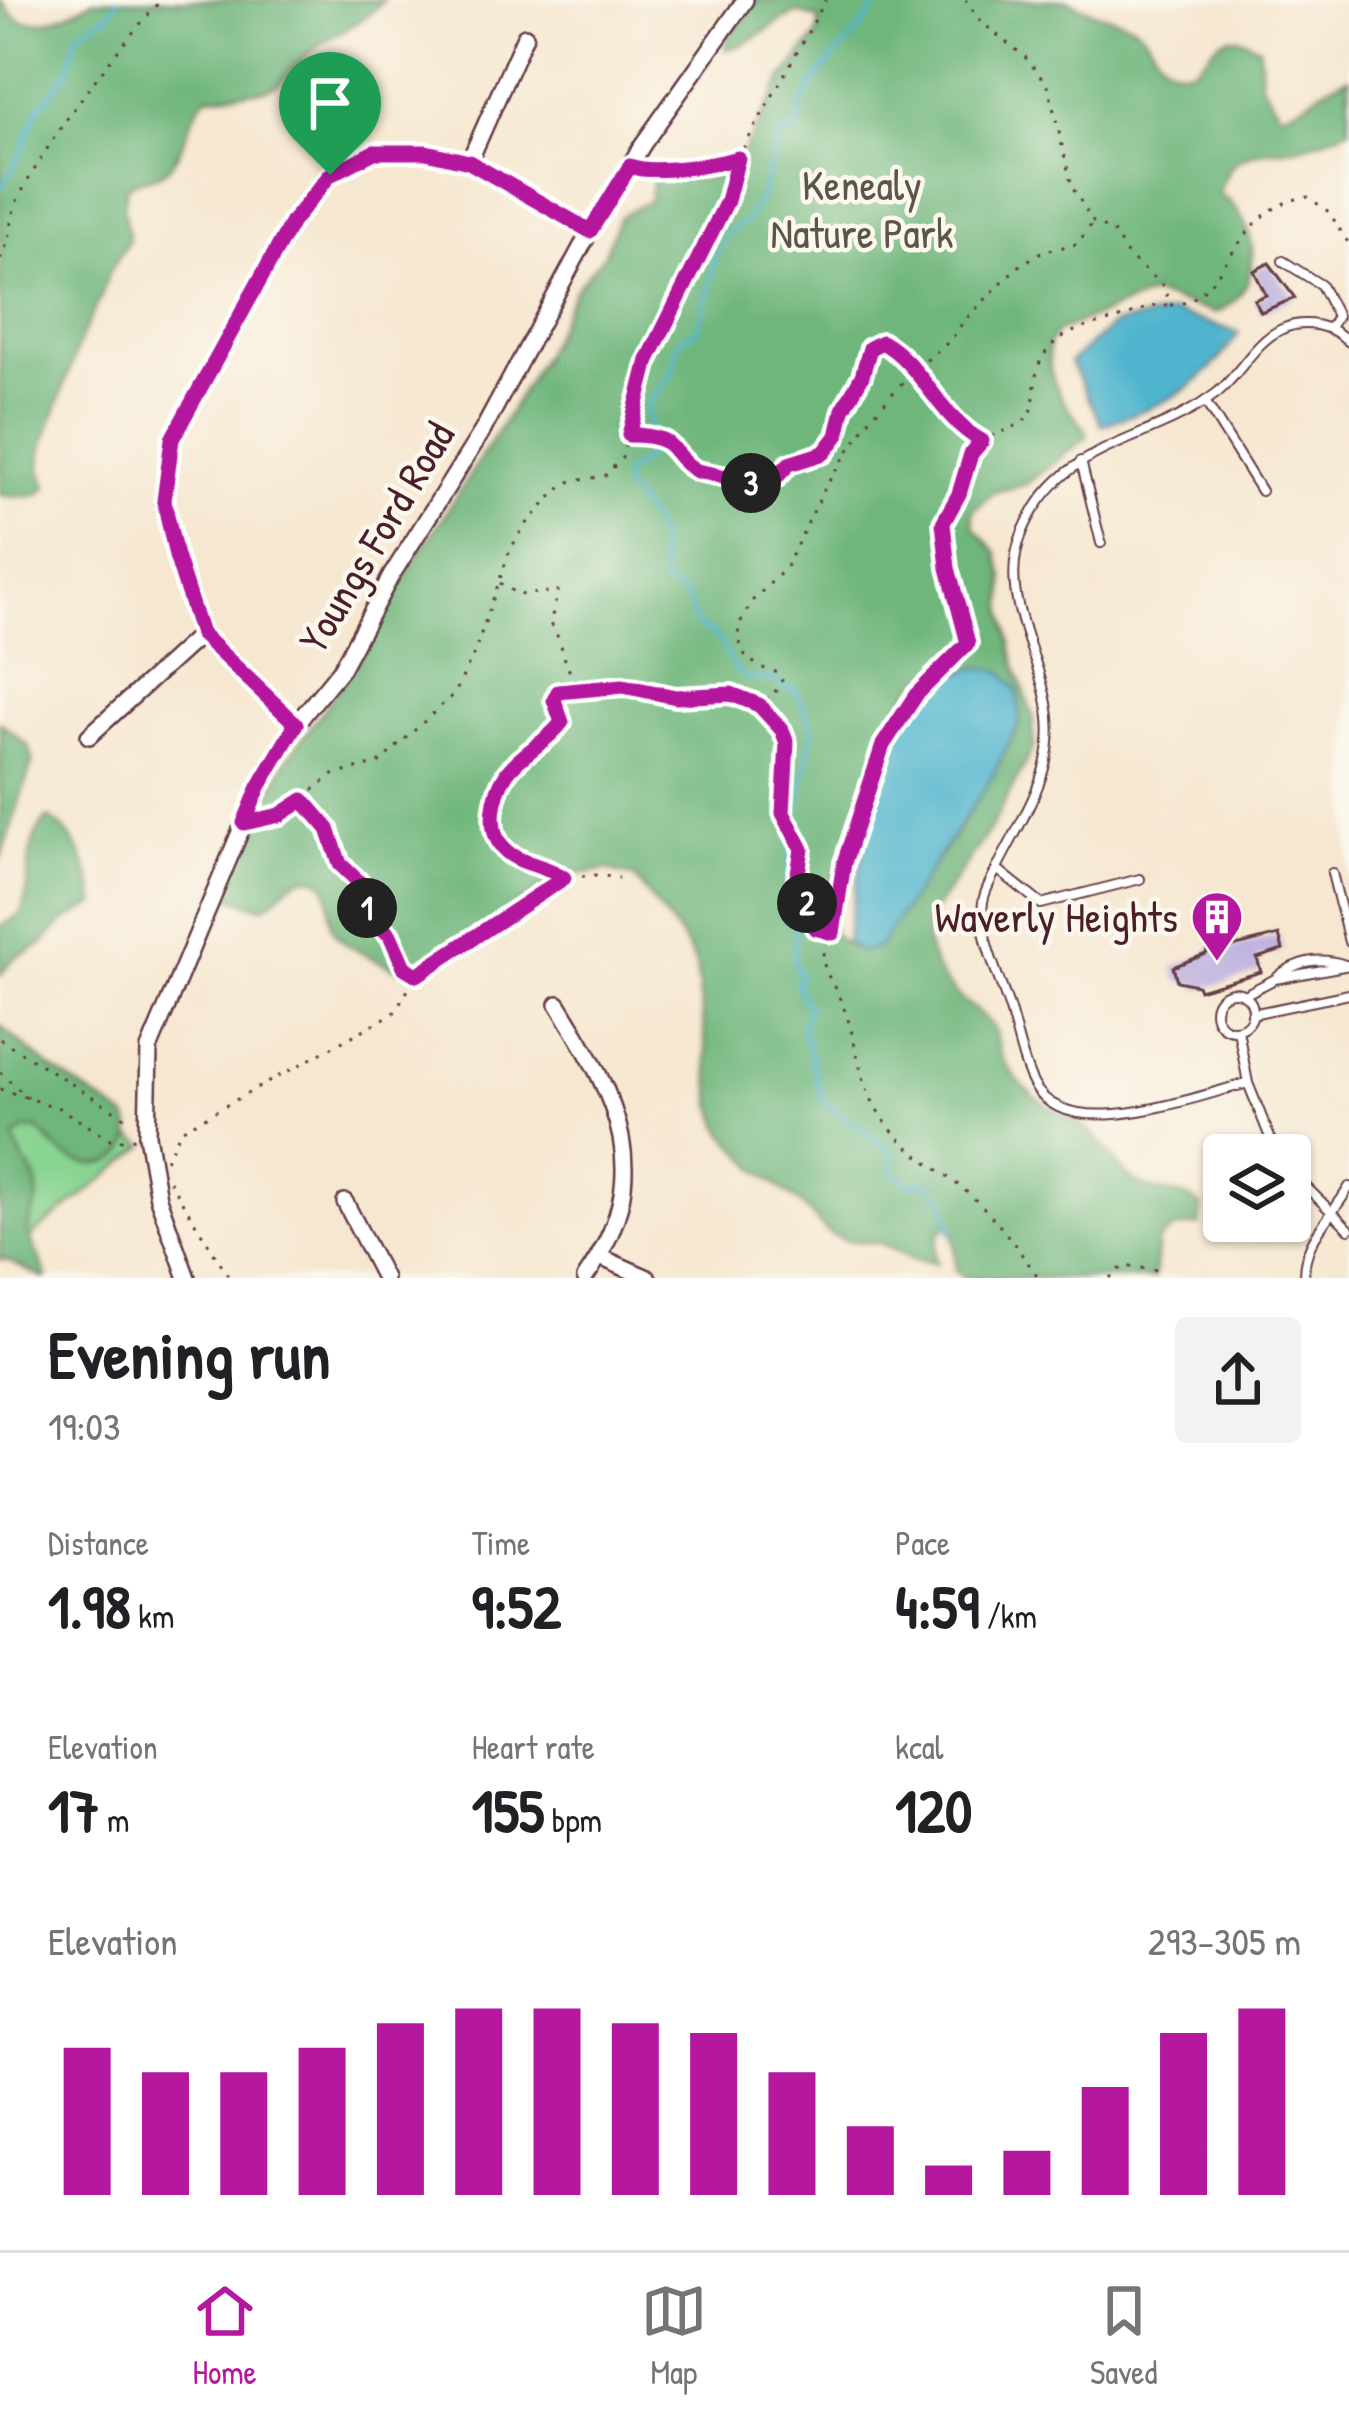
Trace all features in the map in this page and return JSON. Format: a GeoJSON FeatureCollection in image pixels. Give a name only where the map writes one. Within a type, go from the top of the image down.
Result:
{"type":"FeatureCollection","features":[{"type":"Feature","properties":{"kind":"street","name":"Youngs Ford Road"},"geometry":{"type":"LineString","coordinates":[[187,1278],[158,1198],[147,1132],[146,1071],[154,1028],[259,787],[296,724],[340,669],[391,576],[483,430],[630,166],[745,0]]}},
{"type":"Feature","properties":{"kind":"street"},"geometry":{"type":"LineString","coordinates":[[469,162],[524,36]]}},
{"type":"Feature","properties":{"kind":"street"},"geometry":{"type":"LineString","coordinates":[[296,724],[201,634],[164,501],[172,439],[292,222],[330,175],[374,152],[426,152],[469,162],[590,231]]}},
{"type":"Feature","properties":{"kind":"street"},"geometry":{"type":"LineString","coordinates":[[89,736],[201,634]]}},
{"type":"Feature","properties":{"kind":"street"},"geometry":{"type":"LineString","coordinates":[[558,1004],[607,1087],[622,1126],[625,1168],[616,1217],[600,1257],[585,1278]]}},
{"type":"Feature","properties":{"kind":"street"},"geometry":{"type":"LineString","coordinates":[[345,1202],[384,1278]]}},
{"type":"Feature","properties":{"kind":"street"},"geometry":{"type":"LineString","coordinates":[[600,1257],[648,1278]]}},
{"type":"Feature","properties":{"kind":"lane"},"geometry":{"type":"LineString","coordinates":[[1283,261],[1322,285],[1337,316],[1330,328]]}},
{"type":"Feature","properties":{"kind":"lane"},"geometry":{"type":"LineString","coordinates":[[1248,1083],[1117,1114],[1063,1111],[1034,1085],[985,929],[983,901],[1045,769],[1050,740],[1049,713],[1018,613],[1015,561],[1032,512],[1050,487],[1081,461],[1204,401],[1234,378],[1277,331],[1295,325],[1330,328],[1349,342]]}},
{"type":"Feature","properties":{"kind":"lane"},"geometry":{"type":"LineString","coordinates":[[1204,401],[1261,490]]}},
{"type":"Feature","properties":{"kind":"lane"},"geometry":{"type":"LineString","coordinates":[[1081,461],[1101,543]]}},
{"type":"Feature","properties":{"kind":"lane"},"geometry":{"type":"LineString","coordinates":[[997,869],[1041,904],[1140,879]]}},
{"type":"Feature","properties":{"kind":"lane"},"geometry":{"type":"LineString","coordinates":[[1332,873],[1349,942]]}},
{"type":"Feature","properties":{"kind":"lane"},"geometry":{"type":"LineString","coordinates":[[1244,995],[1251,1004],[1248,1024],[1238,1030],[1221,1025],[1215,1008],[1226,994],[1244,995],[1275,980],[1348,965]]}},
{"type":"Feature","properties":{"kind":"lane"},"geometry":{"type":"LineString","coordinates":[[1252,1014],[1349,994]]}},
{"type":"Feature","properties":{"kind":"lane"},"geometry":{"type":"LineString","coordinates":[[1238,1030],[1248,1083],[1269,1134]]}},
{"type":"Feature","properties":{"kind":"lane"},"geometry":{"type":"LineString","coordinates":[[1304,1278],[1309,1243],[1349,1187]]}},
{"type":"Feature","properties":{"kind":"lane"},"geometry":{"type":"LineString","coordinates":[[1311,1191],[1349,1229]]}},
{"type":"Feature","properties":{"kind":"path"},"geometry":{"type":"LineString","coordinates":[[0,259],[8,248],[15,204],[47,147],[161,0]]}},
{"type":"Feature","properties":{"kind":"path"},"geometry":{"type":"LineString","coordinates":[[244,823],[280,815],[333,776],[380,764],[455,693],[510,550],[538,511],[569,482],[605,476],[622,458],[648,360],[727,201],[738,158],[826,0]]}},
{"type":"Feature","properties":{"kind":"path"},"geometry":{"type":"LineString","coordinates":[[966,0],[980,21],[1025,57],[1048,86],[1072,187],[1093,222],[1113,232],[1128,256],[1161,282],[1169,293],[1168,305]]}},
{"type":"Feature","properties":{"kind":"path"},"geometry":{"type":"LineString","coordinates":[[630,166],[646,171],[701,168],[738,158]]}},
{"type":"Feature","properties":{"kind":"path"},"geometry":{"type":"LineString","coordinates":[[1039,1278],[1003,1226],[889,1127],[869,1096],[842,1003],[823,969],[821,954],[833,933],[844,863],[883,745],[916,695],[968,643],[948,568],[943,523],[959,494],[971,454],[982,441],[1010,430],[1030,415],[1039,365],[1064,336],[1147,306],[1194,301],[1210,287],[1248,228],[1293,199],[1308,197],[1329,212],[1349,244]]}},
{"type":"Feature","properties":{"kind":"path"},"geometry":{"type":"LineString","coordinates":[[564,878],[509,854],[494,835],[494,814],[508,771],[562,722],[554,696],[563,690],[623,686],[676,697],[772,698],[782,680],[745,655],[738,638],[744,612],[784,568],[835,472],[871,417],[913,371],[951,340],[1015,269],[1042,252],[1077,244],[1093,222]]}},
{"type":"Feature","properties":{"kind":"path"},"geometry":{"type":"LineString","coordinates":[[629,435],[665,440],[697,471],[769,483],[789,464],[817,458],[831,445],[873,344],[889,345],[953,421],[982,441]]}},
{"type":"Feature","properties":{"kind":"path"},"geometry":{"type":"LineString","coordinates":[[498,582],[519,595],[558,590],[550,624],[564,644],[568,672],[583,688]]}},
{"type":"Feature","properties":{"kind":"path"},"geometry":{"type":"LineString","coordinates":[[754,701],[776,722],[787,743],[783,813],[802,849],[796,885],[815,928],[833,933]]}},
{"type":"Feature","properties":{"kind":"path"},"geometry":{"type":"LineString","coordinates":[[303,800],[328,829],[340,864],[363,886],[370,918],[390,935],[404,967],[417,975]]}},
{"type":"Feature","properties":{"kind":"path"},"geometry":{"type":"LineString","coordinates":[[170,1131],[181,1130],[394,1013],[417,975],[564,878],[597,874],[619,878]]}},
{"type":"Feature","properties":{"kind":"path"},"geometry":{"type":"LineString","coordinates":[[0,1040],[147,1132]]}},
{"type":"Feature","properties":{"kind":"path"},"geometry":{"type":"LineString","coordinates":[[0,1072],[29,1099]]}},
{"type":"Feature","properties":{"kind":"path"},"geometry":{"type":"LineString","coordinates":[[0,1089],[59,1108],[113,1141],[147,1132]]}},
{"type":"Feature","properties":{"kind":"path"},"geometry":{"type":"LineString","coordinates":[[181,1130],[168,1149],[166,1172],[230,1278]]}},
{"type":"Feature","properties":{"kind":"path"},"geometry":{"type":"LineString","coordinates":[[1110,1278],[1124,1266],[1158,1270]]}},
{"type":"Feature","properties":{"kind":"green space"},"geometry":{"type":"Polygon","coordinates":[[[0,0],[16,18],[37,22],[93,0],[383,0],[368,15],[317,46],[278,84],[265,90],[207,96],[170,166],[127,187],[123,206],[129,240],[108,274],[81,337],[41,452],[47,487],[25,497],[0,495],[0,0]]]}},
{"type":"Feature","properties":{"kind":"green space","name":"Kenealy Nature Park"},"geometry":{"type":"Polygon","coordinates":[[[757,0],[1069,0],[1133,25],[1164,63],[1178,69],[1199,64],[1220,41],[1230,38],[1259,47],[1261,83],[1280,113],[1349,77],[1349,129],[1307,145],[1246,156],[1223,180],[1219,194],[1234,206],[1250,238],[1250,274],[1243,290],[1215,313],[1152,294],[1058,331],[1049,343],[1053,380],[1087,437],[1026,484],[994,492],[972,512],[974,527],[997,553],[1004,577],[1004,610],[1033,717],[1034,747],[991,828],[927,921],[929,951],[949,987],[992,1026],[1002,1057],[1024,1087],[1089,1131],[1133,1180],[1201,1206],[1199,1225],[1173,1229],[1158,1240],[1154,1278],[965,1278],[956,1270],[954,1235],[946,1225],[936,1242],[936,1263],[913,1259],[880,1243],[828,1233],[723,1132],[713,1104],[696,964],[634,877],[608,870],[550,881],[505,916],[411,975],[340,939],[332,926],[328,891],[319,879],[295,880],[262,907],[227,896],[230,876],[285,762],[356,665],[545,352],[576,288],[605,254],[619,217],[649,201],[654,177],[702,180],[735,168],[783,78],[818,34],[819,19],[798,12],[751,40],[725,49],[727,38],[757,0]],[[978,667],[950,675],[942,668],[910,691],[885,732],[836,873],[830,915],[840,940],[860,952],[908,898],[968,815],[1020,722],[978,667]]]}},
{"type":"Feature","properties":{"kind":"green space"},"geometry":{"type":"Polygon","coordinates":[[[0,722],[29,746],[33,760],[0,861],[0,722]]]}},
{"type":"Feature","properties":{"kind":"green space"},"geometry":{"type":"Polygon","coordinates":[[[48,818],[81,855],[95,904],[63,922],[41,945],[13,959],[0,975],[0,927],[21,914],[34,840],[48,818]]]}},
{"type":"Feature","properties":{"kind":"green space"},"geometry":{"type":"Polygon","coordinates":[[[0,1026],[48,1066],[127,1118],[130,1132],[129,1144],[115,1160],[91,1164],[66,1156],[36,1129],[15,1136],[37,1184],[28,1232],[47,1277],[43,1278],[0,1257],[0,1026]]]}},
{"type":"Feature","properties":{"kind":"green space"},"geometry":{"type":"Polygon","coordinates":[[[0,1048],[145,1146],[0,1261],[0,1048]]]}},
{"type":"Feature","properties":{"kind":"water"},"geometry":{"type":"Polygon","coordinates":[[[1173,312],[1239,333],[1196,382],[1102,425],[1070,362],[1113,325],[1173,312]]]}},
{"type":"Feature","properties":{"kind":"water"},"geometry":{"type":"Polygon","coordinates":[[[978,667],[1002,671],[1018,691],[1020,722],[991,779],[878,948],[860,952],[846,942],[850,917],[872,819],[903,727],[914,705],[934,685],[978,667]]]}},
{"type":"Feature","properties":{"kind":"building"},"geometry":{"type":"Polygon","coordinates":[[[1269,263],[1295,298],[1261,312],[1254,300],[1266,295],[1254,271],[1269,263]]]}},
{"type":"Feature","properties":{"kind":"building","name":"Waverly Heights"},"geometry":{"type":"Polygon","coordinates":[[[1279,935],[1283,950],[1257,958],[1261,972],[1199,990],[1197,985],[1177,981],[1173,967],[1206,954],[1210,947],[1221,950],[1279,935]]]}},
{"type":"Feature","properties":{"kind":"waterway"},"geometry":{"type":"LineString","coordinates":[[0,190],[23,150],[37,110],[68,72],[77,34],[111,12],[117,0]]}},
{"type":"Feature","properties":{"kind":"waterway"},"geometry":{"type":"LineString","coordinates":[[879,0],[810,88],[798,131],[779,135],[760,199],[746,222],[728,233],[717,254],[698,329],[679,341],[671,373],[648,403],[649,450],[625,473],[623,486],[654,528],[664,583],[685,595],[697,625],[719,639],[734,668],[747,679],[774,679],[796,690],[813,730],[785,901],[796,929],[793,957],[800,977],[796,985],[809,1009],[801,1023],[823,1102],[891,1151],[892,1168],[908,1185],[925,1182],[937,1193],[947,1211],[951,1234]]}},
{"type":"Feature","properties":{"kind":"place","name":"Waverly Heights"},"geometry":{"type":"Point","coordinates":[1217,963]}},
{"type":"Feature","properties":{"kind":"route"},"geometry":{"type":"LineString","coordinates":[[374,152],[426,152],[469,162],[590,231],[630,166],[646,171],[701,168],[738,158],[727,201],[648,360],[629,435],[665,440],[697,471],[769,483],[789,464],[817,458],[831,445],[870,348],[882,342],[897,352],[953,421],[982,441],[971,454],[964,482],[943,523],[948,568],[968,643],[916,695],[883,745],[844,863],[833,933],[815,928],[796,885],[802,849],[783,813],[788,759],[782,730],[754,701],[739,696],[676,697],[608,685],[558,692],[554,700],[562,722],[508,771],[493,823],[494,835],[509,854],[564,878],[417,975],[404,967],[390,935],[370,918],[363,886],[340,864],[328,829],[303,800],[280,815],[244,823],[296,724],[201,634],[164,501],[172,439],[292,222],[330,175],[374,152]]}}]}
